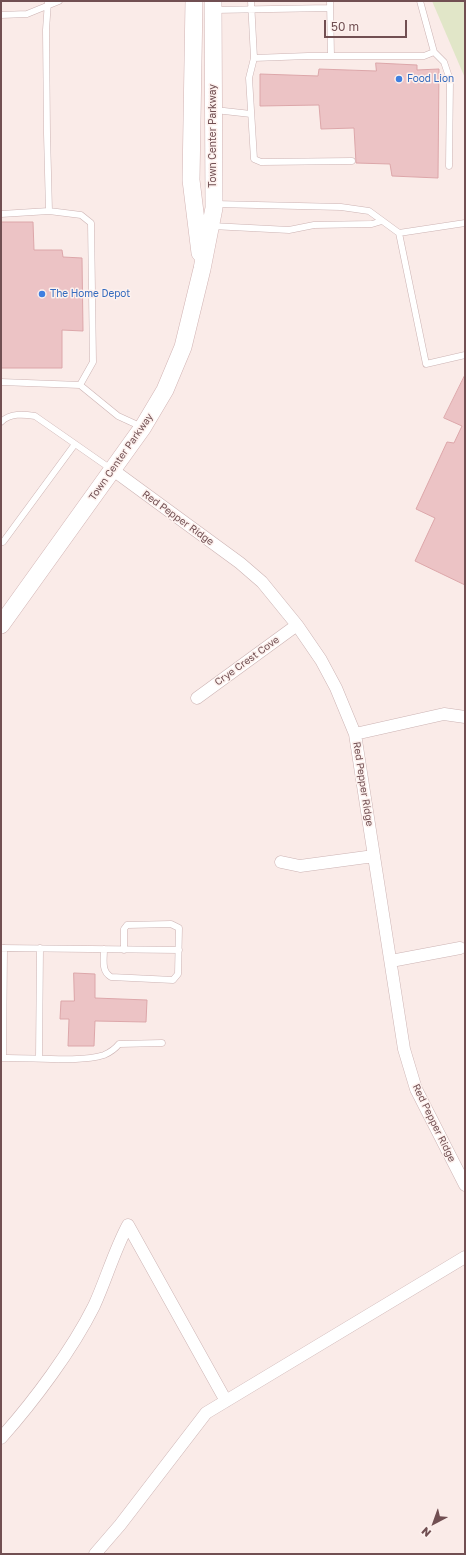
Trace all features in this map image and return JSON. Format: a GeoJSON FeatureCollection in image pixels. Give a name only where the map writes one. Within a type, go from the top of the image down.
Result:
{"type":"FeatureCollection","features":[{"type":"Feature","properties":{"kind":"street","name":"Town Center Parkway"},"geometry":{"type":"LineString","coordinates":[[194,1],[191,180],[202,269]]}},
{"type":"Feature","properties":{"kind":"street","name":"Town Center Parkway"},"geometry":{"type":"LineString","coordinates":[[1,625],[143,427],[165,390],[183,347],[202,269],[214,204],[213,5]]}},
{"type":"Feature","properties":{"kind":"street"},"geometry":{"type":"LineString","coordinates":[[192,108],[214,109]]}},
{"type":"Feature","properties":{"kind":"street","name":"Red Pepper Ridge"},"geometry":{"type":"LineString","coordinates":[[113,470],[240,563],[262,582],[297,624],[321,660],[336,688],[355,734],[404,1049],[416,1089],[465,1185]]}},
{"type":"Feature","properties":{"kind":"street","name":"Crye Crest Cove"},"geometry":{"type":"LineString","coordinates":[[197,698],[297,624]]}},
{"type":"Feature","properties":{"kind":"street"},"geometry":{"type":"LineString","coordinates":[[355,734],[444,714],[465,717]]}},
{"type":"Feature","properties":{"kind":"street"},"geometry":{"type":"LineString","coordinates":[[281,862],[300,866],[374,856]]}},
{"type":"Feature","properties":{"kind":"street"},"geometry":{"type":"LineString","coordinates":[[391,961],[460,948]]}},
{"type":"Feature","properties":{"kind":"street"},"geometry":{"type":"LineString","coordinates":[[1,1438],[26,1411],[94,1306],[119,1242],[128,1225],[226,1401]]}},
{"type":"Feature","properties":{"kind":"street"},"geometry":{"type":"LineString","coordinates":[[94,1554],[120,1525],[206,1413],[465,1257]]}},
{"type":"Feature","properties":{"kind":"lane"},"geometry":{"type":"LineString","coordinates":[[1,15],[27,14],[48,3],[59,1]]}},
{"type":"Feature","properties":{"kind":"lane"},"geometry":{"type":"LineString","coordinates":[[251,1],[254,58],[249,78],[254,159],[261,162],[352,161]]}},
{"type":"Feature","properties":{"kind":"lane"},"geometry":{"type":"LineString","coordinates":[[302,1],[302,8]]}},
{"type":"Feature","properties":{"kind":"lane"},"geometry":{"type":"LineString","coordinates":[[420,1],[434,52],[444,62],[450,80],[450,166]]}},
{"type":"Feature","properties":{"kind":"lane"},"geometry":{"type":"LineString","coordinates":[[48,3],[46,30],[49,211]]}},
{"type":"Feature","properties":{"kind":"lane"},"geometry":{"type":"LineString","coordinates":[[213,5],[252,9],[302,8],[330,4],[331,56]]}},
{"type":"Feature","properties":{"kind":"lane"},"geometry":{"type":"LineString","coordinates":[[254,58],[424,56],[434,52]]}},
{"type":"Feature","properties":{"kind":"lane"},"geometry":{"type":"LineString","coordinates":[[214,109],[251,114]]}},
{"type":"Feature","properties":{"kind":"lane"},"geometry":{"type":"LineString","coordinates":[[214,204],[341,207],[369,211],[399,233],[426,364],[465,355]]}},
{"type":"Feature","properties":{"kind":"lane"},"geometry":{"type":"LineString","coordinates":[[1,214],[49,211],[81,215],[91,223],[93,362],[80,385]]}},
{"type":"Feature","properties":{"kind":"lane"},"geometry":{"type":"LineString","coordinates":[[210,226],[288,230],[314,225],[372,224],[382,221]]}},
{"type":"Feature","properties":{"kind":"lane"},"geometry":{"type":"LineString","coordinates":[[399,233],[465,223]]}},
{"type":"Feature","properties":{"kind":"lane"},"geometry":{"type":"LineString","coordinates":[[1,382],[80,385],[118,416],[143,427]]}},
{"type":"Feature","properties":{"kind":"lane"},"geometry":{"type":"LineString","coordinates":[[1,422],[14,415],[25,414],[34,416],[113,470]]}},
{"type":"Feature","properties":{"kind":"lane"},"geometry":{"type":"LineString","coordinates":[[1,542],[3,542],[75,444]]}},
{"type":"Feature","properties":{"kind":"lane"},"geometry":{"type":"LineString","coordinates":[[104,949],[104,970],[106,974],[112,977],[173,980],[178,974],[179,928],[171,924],[127,925],[124,929],[124,950]]}},
{"type":"Feature","properties":{"kind":"lane"},"geometry":{"type":"LineString","coordinates":[[162,1043],[120,1044],[112,1051],[103,1055],[77,1058],[2,1058],[2,948],[179,950]]}},
{"type":"Feature","properties":{"kind":"lane"},"geometry":{"type":"LineString","coordinates":[[39,1058],[40,948]]}},
{"type":"Feature","properties":{"kind":"green space"},"geometry":{"type":"Polygon","coordinates":[[[432,1],[465,1],[465,78],[432,1]]]}},
{"type":"Feature","properties":{"kind":"building"},"geometry":{"type":"Polygon","coordinates":[[[376,63],[417,65],[417,70],[439,69],[438,178],[392,176],[390,164],[356,163],[354,128],[321,129],[319,105],[260,106],[260,74],[318,76],[319,69],[376,71],[376,63]]]}},
{"type":"Feature","properties":{"kind":"building","name":"The Home Depot"},"geometry":{"type":"Polygon","coordinates":[[[1,222],[33,222],[34,250],[62,250],[63,257],[82,258],[83,331],[62,330],[62,368],[1,368],[1,222]]]}},
{"type":"Feature","properties":{"kind":"building"},"geometry":{"type":"Polygon","coordinates":[[[465,375],[465,585],[415,561],[435,518],[416,509],[447,442],[454,443],[462,426],[444,418],[465,375]]]}},
{"type":"Feature","properties":{"kind":"building"},"geometry":{"type":"Polygon","coordinates":[[[74,973],[95,974],[95,998],[147,1000],[146,1022],[95,1021],[94,1046],[68,1046],[69,1019],[60,1019],[61,1001],[74,1001],[74,973]]]}},
{"type":"Feature","properties":{"kind":"place","name":"Food Lion"},"geometry":{"type":"Point","coordinates":[399,79]}},
{"type":"Feature","properties":{"kind":"place","name":"The Home Depot"},"geometry":{"type":"Point","coordinates":[42,294]}}]}
